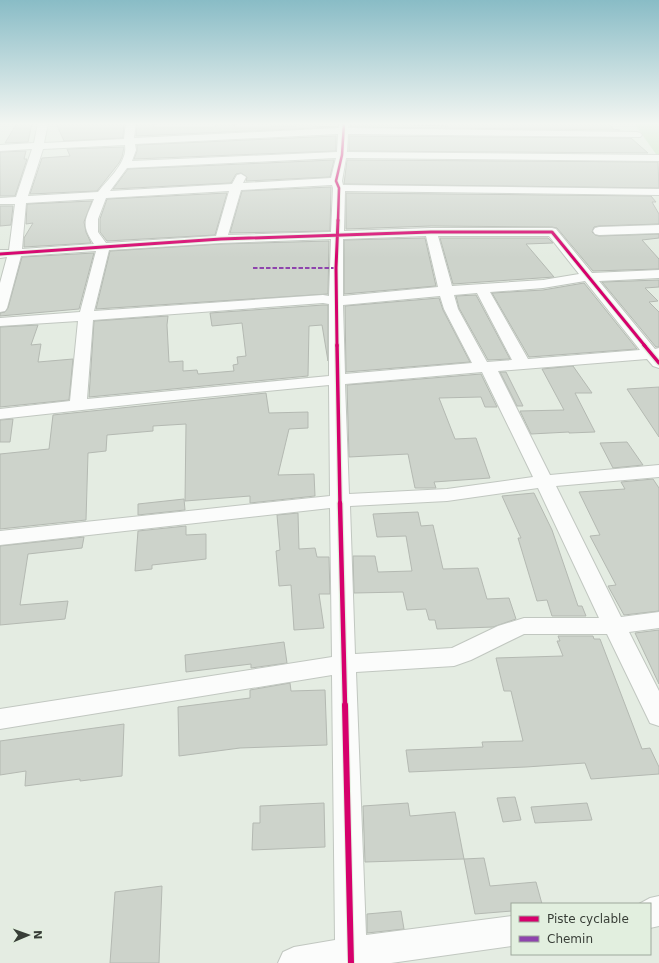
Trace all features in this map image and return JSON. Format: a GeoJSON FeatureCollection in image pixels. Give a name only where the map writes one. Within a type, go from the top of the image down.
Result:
{"type":"FeatureCollection","features":[{"type":"Feature","properties":{"kind":"street"},"geometry":{"type":"LineString","coordinates":[[0,308],[15,253],[21,200],[31,168]]}},
{"type":"Feature","properties":{"kind":"street"},"geometry":{"type":"LineString","coordinates":[[78,405],[86,314],[103,248],[92,232],[91,225],[95,210],[102,194],[124,168]]}},
{"type":"Feature","properties":{"kind":"street"},"geometry":{"type":"LineString","coordinates":[[221,239],[236,187],[246,168]]}},
{"type":"Feature","properties":{"kind":"street"},"geometry":{"type":"LineString","coordinates":[[340,168],[337,184],[337,380],[351,958]]}},
{"type":"Feature","properties":{"kind":"street"},"geometry":{"type":"LineString","coordinates":[[0,201],[236,187],[337,184],[659,192]]}},
{"type":"Feature","properties":{"kind":"street"},"geometry":{"type":"LineString","coordinates":[[599,231],[659,228]]}},
{"type":"Feature","properties":{"kind":"street"},"geometry":{"type":"LineString","coordinates":[[431,232],[445,291],[451,309],[481,365],[488,368],[545,481],[614,626],[659,716]]}},
{"type":"Feature","properties":{"kind":"street"},"geometry":{"type":"LineString","coordinates":[[0,254],[221,239],[431,232],[552,232],[588,277],[657,357]]}},
{"type":"Feature","properties":{"kind":"street"},"geometry":{"type":"LineString","coordinates":[[0,322],[86,314],[188,310],[323,299],[337,301],[543,284],[588,277],[659,274]]}},
{"type":"Feature","properties":{"kind":"street"},"geometry":{"type":"LineString","coordinates":[[482,288],[523,365]]}},
{"type":"Feature","properties":{"kind":"street"},"geometry":{"type":"LineString","coordinates":[[0,414],[78,405],[475,368],[657,357]]}},
{"type":"Feature","properties":{"kind":"street"},"geometry":{"type":"LineString","coordinates":[[0,538],[340,501],[447,495],[545,481],[659,471]]}},
{"type":"Feature","properties":{"kind":"street"},"geometry":{"type":"LineString","coordinates":[[0,719],[344,664],[454,657],[467,653],[511,629],[524,626],[614,626],[659,620]]}},
{"type":"Feature","properties":{"kind":"street"},"geometry":{"type":"LineString","coordinates":[[294,963],[351,958],[511,931]]}},
{"type":"Feature","properties":{"kind":"building"},"geometry":{"type":"Polygon","coordinates":[[[0,168],[24,168],[15,196],[0,196],[0,168]]]}},
{"type":"Feature","properties":{"kind":"building"},"geometry":{"type":"Polygon","coordinates":[[[39,168],[115,168],[97,191],[30,194],[39,168]]]}},
{"type":"Feature","properties":{"kind":"building"},"geometry":{"type":"Polygon","coordinates":[[[332,168],[330,177],[246,181],[247,177],[241,173],[236,174],[231,183],[113,189],[128,169],[332,168]]]}},
{"type":"Feature","properties":{"kind":"building"},"geometry":{"type":"Polygon","coordinates":[[[346,168],[658,168],[659,188],[344,184],[346,168]]]}},
{"type":"Feature","properties":{"kind":"building"},"geometry":{"type":"Polygon","coordinates":[[[331,187],[330,231],[230,233],[242,191],[331,187]]]}},
{"type":"Feature","properties":{"kind":"building"},"geometry":{"type":"Polygon","coordinates":[[[227,193],[215,235],[107,241],[100,232],[100,219],[107,199],[227,193]]]}},
{"type":"Feature","properties":{"kind":"building"},"geometry":{"type":"Polygon","coordinates":[[[346,193],[651,196],[656,202],[652,202],[659,214],[659,224],[599,226],[594,227],[592,232],[599,236],[659,234],[659,238],[642,240],[659,259],[659,269],[593,271],[557,228],[552,227],[431,226],[346,229],[346,193]]]}},
{"type":"Feature","properties":{"kind":"building"},"geometry":{"type":"Polygon","coordinates":[[[92,201],[84,222],[86,232],[91,243],[24,247],[24,238],[33,223],[26,224],[27,204],[92,201]]]}},
{"type":"Feature","properties":{"kind":"building"},"geometry":{"type":"Polygon","coordinates":[[[0,206],[13,206],[11,225],[0,226],[0,206]]]}},
{"type":"Feature","properties":{"kind":"building"},"geometry":{"type":"Polygon","coordinates":[[[425,238],[436,286],[344,294],[344,240],[425,238]]]}},
{"type":"Feature","properties":{"kind":"building"},"geometry":{"type":"Polygon","coordinates":[[[440,238],[548,238],[553,243],[526,244],[554,277],[453,284],[440,238]]]}},
{"type":"Feature","properties":{"kind":"building"},"geometry":{"type":"Polygon","coordinates":[[[329,241],[328,294],[96,309],[110,251],[221,244],[329,241]]]}},
{"type":"Feature","properties":{"kind":"building"},"geometry":{"type":"Polygon","coordinates":[[[94,253],[79,309],[0,316],[0,313],[5,312],[8,308],[22,257],[94,253]]]}},
{"type":"Feature","properties":{"kind":"building"},"geometry":{"type":"Polygon","coordinates":[[[659,280],[659,287],[645,288],[658,301],[649,302],[659,312],[659,347],[656,347],[602,282],[659,280]]]}},
{"type":"Feature","properties":{"kind":"building"},"geometry":{"type":"Polygon","coordinates":[[[584,283],[637,349],[529,357],[492,293],[543,290],[584,283]]]}},
{"type":"Feature","properties":{"kind":"building"},"geometry":{"type":"Polygon","coordinates":[[[476,295],[510,359],[488,360],[459,308],[456,296],[476,295]]]}},
{"type":"Feature","properties":{"kind":"building"},"geometry":{"type":"Polygon","coordinates":[[[439,298],[443,310],[470,362],[346,372],[345,306],[439,298]]]}},
{"type":"Feature","properties":{"kind":"building"},"geometry":{"type":"Polygon","coordinates":[[[328,305],[328,361],[322,325],[309,326],[308,376],[89,397],[94,321],[168,316],[169,362],[183,361],[183,371],[197,370],[198,374],[234,371],[233,365],[238,364],[237,357],[246,356],[242,323],[212,326],[210,313],[328,305]]]}},
{"type":"Feature","properties":{"kind":"building"},"geometry":{"type":"Polygon","coordinates":[[[38,325],[31,345],[41,344],[38,362],[73,359],[69,400],[0,407],[0,327],[38,325]]]}},
{"type":"Feature","properties":{"kind":"building"},"geometry":{"type":"Polygon","coordinates":[[[573,366],[592,393],[575,393],[595,432],[531,434],[520,411],[564,410],[542,369],[573,366]]]}},
{"type":"Feature","properties":{"kind":"building"},"geometry":{"type":"Polygon","coordinates":[[[500,372],[506,372],[523,406],[517,406],[500,372]]]}},
{"type":"Feature","properties":{"kind":"building"},"geometry":{"type":"Polygon","coordinates":[[[481,374],[497,407],[485,407],[481,397],[439,398],[455,439],[476,438],[490,478],[434,482],[436,488],[415,488],[408,454],[349,457],[347,385],[481,374]]]}},
{"type":"Feature","properties":{"kind":"building"},"geometry":{"type":"Polygon","coordinates":[[[659,387],[659,437],[627,389],[659,387]]]}},
{"type":"Feature","properties":{"kind":"building"},"geometry":{"type":"Polygon","coordinates":[[[266,393],[269,413],[308,412],[308,428],[289,429],[278,475],[314,474],[315,496],[250,503],[250,496],[185,501],[186,424],[153,426],[153,431],[107,435],[106,451],[88,453],[86,520],[0,529],[0,454],[49,449],[53,415],[266,393]]]}},
{"type":"Feature","properties":{"kind":"building"},"geometry":{"type":"Polygon","coordinates":[[[13,419],[10,442],[0,442],[0,420],[13,419]]]}},
{"type":"Feature","properties":{"kind":"building"},"geometry":{"type":"Polygon","coordinates":[[[627,442],[643,465],[613,468],[600,443],[627,442]]]}},
{"type":"Feature","properties":{"kind":"building"},"geometry":{"type":"Polygon","coordinates":[[[653,479],[659,488],[659,611],[624,615],[608,586],[616,585],[590,536],[600,535],[579,492],[625,489],[621,482],[653,479]]]}},
{"type":"Feature","properties":{"kind":"building"},"geometry":{"type":"Polygon","coordinates":[[[534,493],[552,530],[578,606],[582,606],[586,616],[552,616],[547,600],[537,601],[518,538],[521,538],[502,496],[534,493]]]}},
{"type":"Feature","properties":{"kind":"building"},"geometry":{"type":"Polygon","coordinates":[[[184,499],[185,510],[138,515],[138,504],[184,499]]]}},
{"type":"Feature","properties":{"kind":"building"},"geometry":{"type":"Polygon","coordinates":[[[418,512],[421,526],[433,525],[443,569],[478,568],[487,599],[509,598],[516,619],[493,627],[437,629],[435,620],[429,620],[426,609],[407,610],[403,592],[354,593],[353,556],[375,556],[378,572],[412,571],[406,536],[377,537],[373,514],[418,512]]]}},
{"type":"Feature","properties":{"kind":"building"},"geometry":{"type":"Polygon","coordinates":[[[298,513],[299,549],[315,548],[317,557],[329,557],[330,594],[319,594],[324,628],[294,630],[291,585],[279,586],[276,551],[280,550],[277,515],[298,513]]]}},
{"type":"Feature","properties":{"kind":"building"},"geometry":{"type":"Polygon","coordinates":[[[186,526],[186,535],[206,534],[206,559],[152,565],[152,569],[135,571],[138,531],[186,526]]]}},
{"type":"Feature","properties":{"kind":"building"},"geometry":{"type":"Polygon","coordinates":[[[84,537],[82,548],[28,554],[20,605],[68,601],[65,619],[0,625],[0,546],[84,537]]]}},
{"type":"Feature","properties":{"kind":"building"},"geometry":{"type":"Polygon","coordinates":[[[659,630],[659,684],[635,633],[659,630]]]}},
{"type":"Feature","properties":{"kind":"building"},"geometry":{"type":"Polygon","coordinates":[[[558,636],[593,636],[594,639],[600,639],[642,749],[650,748],[659,767],[659,774],[591,779],[585,763],[409,772],[406,750],[483,747],[482,742],[523,741],[511,691],[504,691],[496,658],[563,656],[557,641],[560,641],[558,636]]]}},
{"type":"Feature","properties":{"kind":"building"},"geometry":{"type":"Polygon","coordinates":[[[284,642],[287,663],[251,668],[251,664],[186,672],[185,655],[284,642]]]}},
{"type":"Feature","properties":{"kind":"building"},"geometry":{"type":"Polygon","coordinates":[[[290,683],[291,691],[325,690],[327,745],[240,748],[179,756],[178,707],[250,698],[250,690],[290,683]]]}},
{"type":"Feature","properties":{"kind":"building"},"geometry":{"type":"Polygon","coordinates":[[[124,724],[122,776],[80,781],[80,779],[25,786],[26,771],[0,775],[0,741],[124,724]]]}},
{"type":"Feature","properties":{"kind":"building"},"geometry":{"type":"Polygon","coordinates":[[[515,797],[521,820],[503,822],[497,798],[515,797]]]}},
{"type":"Feature","properties":{"kind":"building"},"geometry":{"type":"Polygon","coordinates":[[[324,803],[325,847],[252,850],[253,823],[260,823],[260,806],[324,803]]]}},
{"type":"Feature","properties":{"kind":"building"},"geometry":{"type":"Polygon","coordinates":[[[408,803],[410,816],[455,812],[464,859],[365,862],[363,806],[408,803]]]}},
{"type":"Feature","properties":{"kind":"building"},"geometry":{"type":"Polygon","coordinates":[[[587,803],[592,820],[535,823],[531,807],[587,803]]]}},
{"type":"Feature","properties":{"kind":"building"},"geometry":{"type":"Polygon","coordinates":[[[484,858],[490,886],[536,882],[542,903],[511,903],[511,911],[475,914],[464,859],[484,858]]]}},
{"type":"Feature","properties":{"kind":"building"},"geometry":{"type":"Polygon","coordinates":[[[162,886],[159,963],[110,963],[115,892],[162,886]]]}},
{"type":"Feature","properties":{"kind":"building"},"geometry":{"type":"Polygon","coordinates":[[[401,911],[404,929],[367,933],[367,914],[401,911]]]}},
{"type":"Feature","properties":{"kind":"marked path"},"geometry":{"type":"LineString","coordinates":[[253,268],[336,268]]}},
{"type":"Feature","properties":{"kind":"cycle path"},"geometry":{"type":"LineString","coordinates":[[339,168],[336,181],[339,188],[336,268],[337,380],[351,963]]}},
{"type":"Feature","properties":{"kind":"cycle path"},"geometry":{"type":"LineString","coordinates":[[0,254],[221,239],[431,232],[552,232],[659,363]]}}]}
